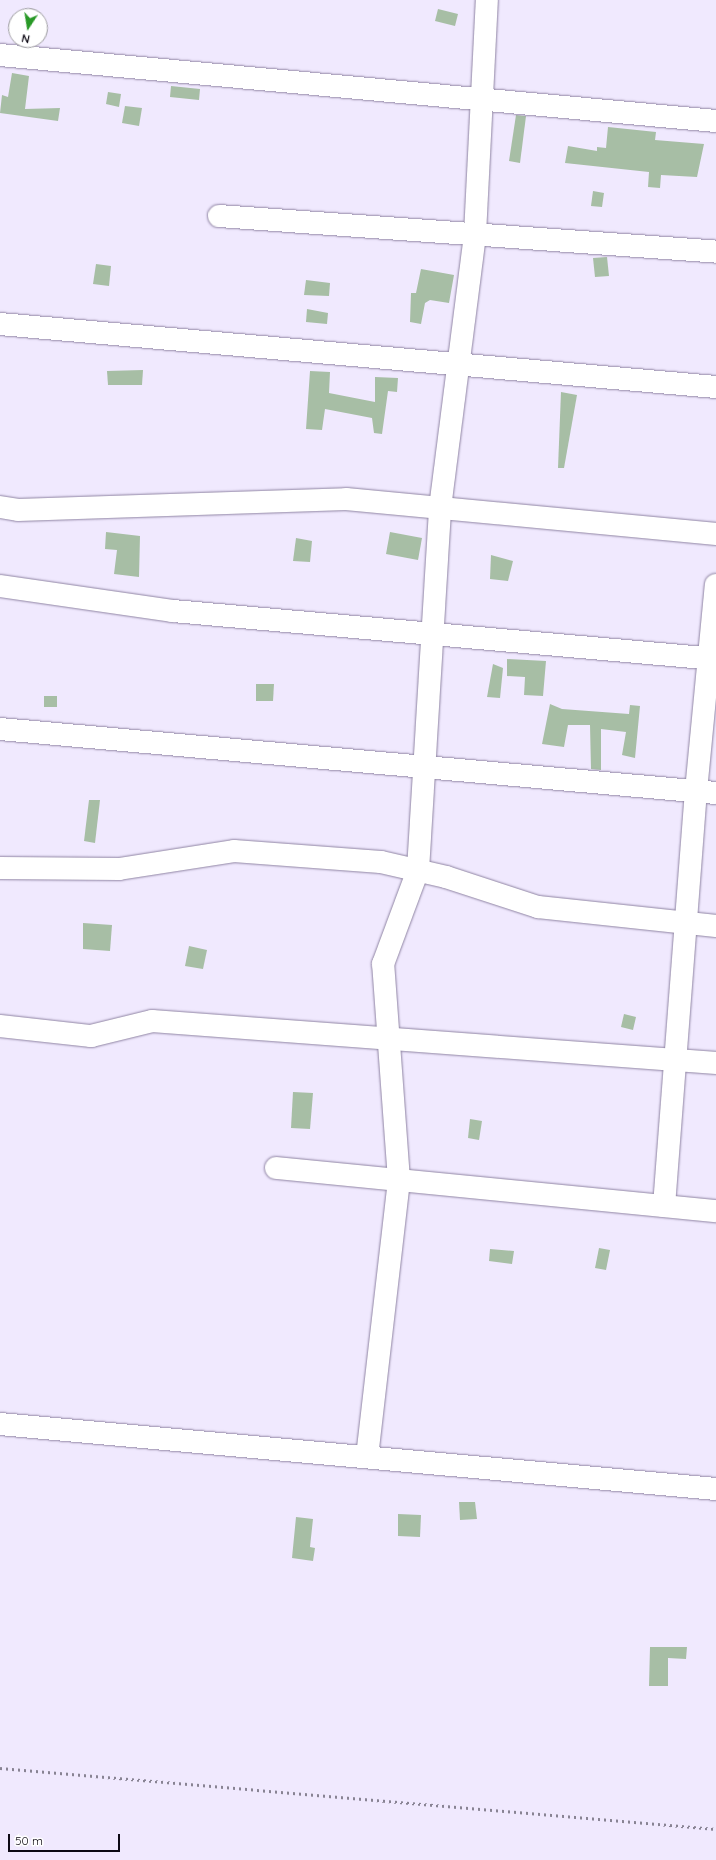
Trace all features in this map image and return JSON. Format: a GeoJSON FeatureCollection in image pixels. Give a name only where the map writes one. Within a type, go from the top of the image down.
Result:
{"type":"FeatureCollection","features":[{"type":"Feature","properties":{"kind":"street"},"geometry":{"type":"LineString","coordinates":[[367,1457],[399,1180],[383,964],[418,870],[440,508],[475,234],[487,0]]}},
{"type":"Feature","properties":{"kind":"street"},"geometry":{"type":"LineString","coordinates":[[0,55],[716,121]]}},
{"type":"Feature","properties":{"kind":"street"},"geometry":{"type":"LineString","coordinates":[[219,216],[716,252]]}},
{"type":"Feature","properties":{"kind":"street"},"geometry":{"type":"LineString","coordinates":[[0,324],[716,387]]}},
{"type":"Feature","properties":{"kind":"street"},"geometry":{"type":"LineString","coordinates":[[0,507],[18,510],[346,499],[716,534]]}},
{"type":"Feature","properties":{"kind":"street"},"geometry":{"type":"LineString","coordinates":[[664,1206],[685,922],[706,792],[716,585]]}},
{"type":"Feature","properties":{"kind":"street"},"geometry":{"type":"LineString","coordinates":[[0,586],[173,611],[712,659]]}},
{"type":"Feature","properties":{"kind":"street"},"geometry":{"type":"LineString","coordinates":[[0,729],[706,792]]}},
{"type":"Feature","properties":{"kind":"street"},"geometry":{"type":"LineString","coordinates":[[0,868],[119,869],[234,851],[381,862],[418,870],[538,907],[716,926]]}},
{"type":"Feature","properties":{"kind":"street"},"geometry":{"type":"LineString","coordinates":[[0,1026],[91,1036],[152,1021],[716,1064]]}},
{"type":"Feature","properties":{"kind":"street"},"geometry":{"type":"LineString","coordinates":[[276,1168],[716,1212]]}},
{"type":"Feature","properties":{"kind":"street"},"geometry":{"type":"LineString","coordinates":[[0,1424],[716,1489]]}},
{"type":"Feature","properties":{"kind":"building"},"geometry":{"type":"Polygon","coordinates":[[[438,9],[458,14],[455,26],[435,21],[438,9]]]}},
{"type":"Feature","properties":{"kind":"building"},"geometry":{"type":"Polygon","coordinates":[[[12,73],[29,76],[25,109],[60,108],[58,121],[0,113],[2,95],[8,97],[12,73]]]}},
{"type":"Feature","properties":{"kind":"building"},"geometry":{"type":"Polygon","coordinates":[[[171,86],[200,89],[199,100],[170,97],[171,86]]]}},
{"type":"Feature","properties":{"kind":"building"},"geometry":{"type":"Polygon","coordinates":[[[108,92],[121,94],[119,107],[106,104],[108,92]]]}},
{"type":"Feature","properties":{"kind":"building"},"geometry":{"type":"Polygon","coordinates":[[[125,106],[142,108],[139,126],[122,123],[125,106]]]}},
{"type":"Feature","properties":{"kind":"building"},"geometry":{"type":"Polygon","coordinates":[[[516,115],[526,116],[520,163],[509,161],[516,115]]]}},
{"type":"Feature","properties":{"kind":"building"},"geometry":{"type":"Polygon","coordinates":[[[608,127],[656,132],[655,140],[704,144],[697,177],[661,175],[660,188],[648,187],[649,172],[565,163],[568,146],[597,151],[597,147],[606,148],[608,127]]]}},
{"type":"Feature","properties":{"kind":"building"},"geometry":{"type":"Polygon","coordinates":[[[593,191],[604,193],[602,207],[591,206],[593,191]]]}},
{"type":"Feature","properties":{"kind":"building"},"geometry":{"type":"Polygon","coordinates":[[[607,257],[609,276],[595,277],[593,258],[607,257]]]}},
{"type":"Feature","properties":{"kind":"building"},"geometry":{"type":"Polygon","coordinates":[[[96,264],[111,266],[109,286],[93,284],[96,264]]]}},
{"type":"Feature","properties":{"kind":"building"},"geometry":{"type":"Polygon","coordinates":[[[421,269],[454,275],[449,303],[430,300],[425,303],[421,324],[410,322],[411,293],[416,293],[421,269]]]}},
{"type":"Feature","properties":{"kind":"building"},"geometry":{"type":"Polygon","coordinates":[[[306,280],[330,283],[329,296],[304,295],[306,280]]]}},
{"type":"Feature","properties":{"kind":"building"},"geometry":{"type":"Polygon","coordinates":[[[307,309],[328,313],[327,324],[306,322],[307,309]]]}},
{"type":"Feature","properties":{"kind":"building"},"geometry":{"type":"Polygon","coordinates":[[[143,370],[142,385],[108,385],[107,371],[143,370]]]}},
{"type":"Feature","properties":{"kind":"building"},"geometry":{"type":"Polygon","coordinates":[[[310,371],[330,372],[329,393],[375,402],[375,377],[398,378],[397,392],[388,391],[382,434],[374,433],[372,418],[325,409],[322,430],[306,429],[310,371]]]}},
{"type":"Feature","properties":{"kind":"building"},"geometry":{"type":"Polygon","coordinates":[[[561,392],[577,395],[564,468],[558,468],[561,392]]]}},
{"type":"Feature","properties":{"kind":"building"},"geometry":{"type":"Polygon","coordinates":[[[106,532],[140,536],[139,577],[114,574],[117,550],[105,549],[106,532]]]}},
{"type":"Feature","properties":{"kind":"building"},"geometry":{"type":"Polygon","coordinates":[[[390,532],[422,538],[418,560],[386,554],[390,532]]]}},
{"type":"Feature","properties":{"kind":"building"},"geometry":{"type":"Polygon","coordinates":[[[296,538],[312,541],[310,562],[293,561],[296,538]]]}},
{"type":"Feature","properties":{"kind":"building"},"geometry":{"type":"Polygon","coordinates":[[[491,555],[513,561],[508,581],[490,579],[491,555]]]}},
{"type":"Feature","properties":{"kind":"building"},"geometry":{"type":"Polygon","coordinates":[[[507,659],[546,661],[543,696],[524,695],[525,677],[507,676],[507,659]]]}},
{"type":"Feature","properties":{"kind":"building"},"geometry":{"type":"Polygon","coordinates":[[[493,664],[503,668],[500,698],[487,697],[493,664]]]}},
{"type":"Feature","properties":{"kind":"building"},"geometry":{"type":"Polygon","coordinates":[[[256,684],[274,684],[273,701],[256,701],[256,684]]]}},
{"type":"Feature","properties":{"kind":"building"},"geometry":{"type":"Polygon","coordinates":[[[44,696],[57,696],[57,707],[44,707],[44,696]]]}},
{"type":"Feature","properties":{"kind":"building"},"geometry":{"type":"Polygon","coordinates":[[[550,704],[562,709],[629,714],[630,705],[640,706],[635,758],[622,755],[626,732],[601,729],[601,770],[591,769],[590,725],[568,725],[564,747],[542,744],[550,704]]]}},
{"type":"Feature","properties":{"kind":"building"},"geometry":{"type":"Polygon","coordinates":[[[89,800],[100,800],[95,843],[84,841],[89,800]]]}},
{"type":"Feature","properties":{"kind":"building"},"geometry":{"type":"Polygon","coordinates":[[[83,923],[112,925],[110,951],[83,949],[83,923]]]}},
{"type":"Feature","properties":{"kind":"building"},"geometry":{"type":"Polygon","coordinates":[[[189,946],[207,950],[203,969],[185,966],[189,946]]]}},
{"type":"Feature","properties":{"kind":"building"},"geometry":{"type":"Polygon","coordinates":[[[624,1014],[636,1017],[633,1030],[621,1027],[624,1014]]]}},
{"type":"Feature","properties":{"kind":"building"},"geometry":{"type":"Polygon","coordinates":[[[293,1092],[313,1093],[310,1129],[291,1128],[293,1092]]]}},
{"type":"Feature","properties":{"kind":"building"},"geometry":{"type":"Polygon","coordinates":[[[470,1119],[482,1121],[479,1140],[468,1138],[470,1119]]]}},
{"type":"Feature","properties":{"kind":"building"},"geometry":{"type":"Polygon","coordinates":[[[599,1248],[610,1250],[606,1270],[595,1268],[599,1248]]]}},
{"type":"Feature","properties":{"kind":"building"},"geometry":{"type":"Polygon","coordinates":[[[490,1249],[514,1251],[512,1264],[489,1261],[490,1249]]]}},
{"type":"Feature","properties":{"kind":"building"},"geometry":{"type":"Polygon","coordinates":[[[459,1502],[475,1502],[477,1519],[460,1520],[459,1502]]]}},
{"type":"Feature","properties":{"kind":"building"},"geometry":{"type":"Polygon","coordinates":[[[398,1514],[421,1515],[420,1537],[398,1536],[398,1514]]]}},
{"type":"Feature","properties":{"kind":"building"},"geometry":{"type":"Polygon","coordinates":[[[296,1517],[313,1519],[310,1547],[315,1548],[313,1561],[292,1558],[296,1517]]]}},
{"type":"Feature","properties":{"kind":"building"},"geometry":{"type":"Polygon","coordinates":[[[650,1647],[687,1647],[686,1659],[668,1658],[668,1686],[649,1686],[650,1647]]]}},
{"type":"Feature","properties":{"kind":"railway"},"geometry":{"type":"LineString","coordinates":[[0,1768],[716,1829]]}}]}
